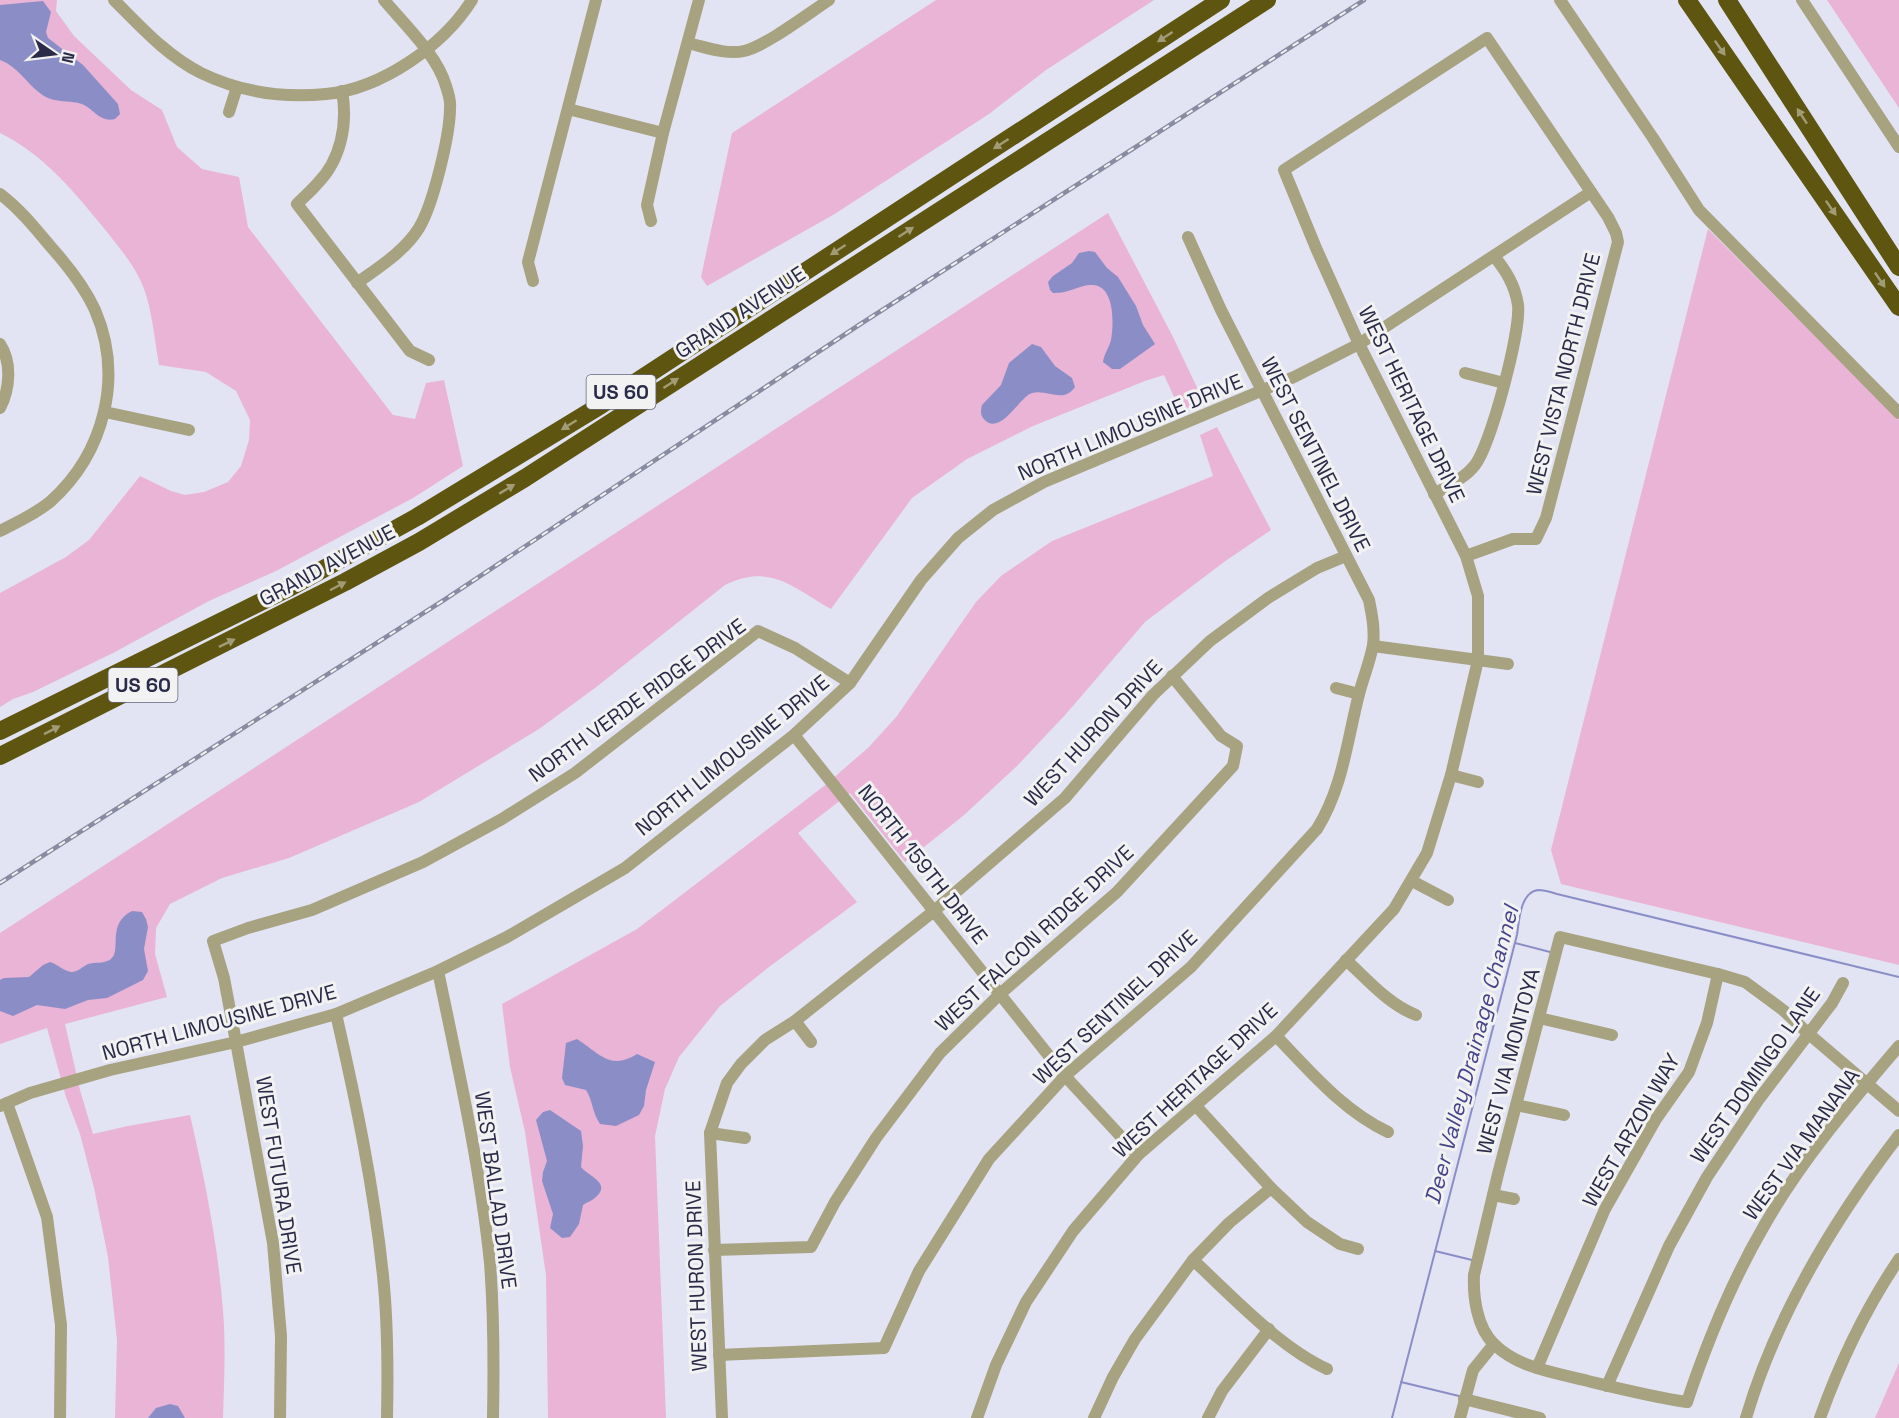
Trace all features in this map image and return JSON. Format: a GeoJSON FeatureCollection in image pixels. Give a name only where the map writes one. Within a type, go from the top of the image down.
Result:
{"type":"FeatureCollection","features":[{"type":"Feature","properties":{"kind":"highway","name":"GRAND AVENUE"},"geometry":{"type":"LineString","coordinates":[[0,731],[291,587],[427,512],[601,405],[1221,0]]}},
{"type":"Feature","properties":{"kind":"highway","name":"GRAND AVENUE"},"geometry":{"type":"LineString","coordinates":[[0,756],[286,613],[428,536],[525,478],[1267,0]]}},
{"type":"Feature","properties":{"kind":"highway"},"geometry":{"type":"LineString","coordinates":[[1687,0],[1899,308]]}},
{"type":"Feature","properties":{"kind":"highway"},"geometry":{"type":"LineString","coordinates":[[1727,0],[1899,267]]}},
{"type":"Feature","properties":{"kind":"street"},"geometry":{"type":"LineString","coordinates":[[114,0],[165,50],[201,73],[253,92],[296,95],[342,91],[390,73],[426,51],[460,17],[472,0]]}},
{"type":"Feature","properties":{"kind":"street"},"geometry":{"type":"LineString","coordinates":[[357,283],[393,257],[408,243],[419,228],[430,206],[449,126],[451,106],[447,86],[440,70],[384,0]]}},
{"type":"Feature","properties":{"kind":"street"},"geometry":{"type":"LineString","coordinates":[[533,281],[528,262],[596,0]]}},
{"type":"Feature","properties":{"kind":"street"},"geometry":{"type":"LineString","coordinates":[[651,222],[646,205],[699,0]]}},
{"type":"Feature","properties":{"kind":"street"},"geometry":{"type":"LineString","coordinates":[[688,43],[715,50],[744,51],[759,46],[829,0]]}},
{"type":"Feature","properties":{"kind":"street"},"geometry":{"type":"LineString","coordinates":[[1560,0],[1699,210],[1899,413]]}},
{"type":"Feature","properties":{"kind":"street"},"geometry":{"type":"LineString","coordinates":[[1802,0],[1899,147]]}},
{"type":"Feature","properties":{"kind":"street","name":"WEST HERITAGE DRIVE"},"geometry":{"type":"LineString","coordinates":[[977,1418],[996,1365],[1026,1302],[1072,1231],[1138,1155],[1276,1036],[1394,909],[1427,853],[1451,775],[1478,660],[1478,596],[1466,556],[1359,344],[1284,170],[1487,38]]}},
{"type":"Feature","properties":{"kind":"street","name":"WEST VISTA NORTH DRIVE"},"geometry":{"type":"LineString","coordinates":[[1466,556],[1513,539],[1536,539],[1546,518],[1618,242],[1608,217],[1487,38]]}},
{"type":"Feature","properties":{"kind":"street"},"geometry":{"type":"LineString","coordinates":[[229,112],[237,87]]}},
{"type":"Feature","properties":{"kind":"street"},"geometry":{"type":"LineString","coordinates":[[342,91],[345,120],[338,150],[318,184],[297,204],[410,351],[429,360]]}},
{"type":"Feature","properties":{"kind":"street"},"geometry":{"type":"LineString","coordinates":[[568,109],[663,133]]}},
{"type":"Feature","properties":{"kind":"street","name":"NORTH LIMOUSINE DRIVE"},"geometry":{"type":"LineString","coordinates":[[3,1105],[30,1093],[110,1070],[237,1042],[336,1014],[438,971],[507,937],[625,867],[794,735],[850,683],[921,580],[958,538],[993,510],[1044,482],[1294,378],[1359,344],[1591,192]]}},
{"type":"Feature","properties":{"kind":"street"},"geometry":{"type":"LineString","coordinates":[[0,194],[16,207],[79,282],[95,310],[108,361],[105,412],[99,434],[89,454],[50,502],[0,531]]}},
{"type":"Feature","properties":{"kind":"street","name":"WEST SENTINEL DRIVE"},"geometry":{"type":"LineString","coordinates":[[719,1355],[884,1348],[919,1270],[989,1159],[1065,1076],[1191,968],[1317,829],[1330,808],[1345,759],[1372,646],[1373,618],[1369,600],[1221,310],[1188,237]]}},
{"type":"Feature","properties":{"kind":"street"},"geometry":{"type":"LineString","coordinates":[[1434,494],[1456,482],[1475,465],[1491,433],[1517,332],[1518,307],[1515,289],[1507,272],[1494,256]]}},
{"type":"Feature","properties":{"kind":"street"},"geometry":{"type":"LineString","coordinates":[[0,344],[7,359],[8,388],[0,408]]}},
{"type":"Feature","properties":{"kind":"street"},"geometry":{"type":"LineString","coordinates":[[1465,373],[1504,383]]}},
{"type":"Feature","properties":{"kind":"street"},"geometry":{"type":"LineString","coordinates":[[105,412],[189,430]]}},
{"type":"Feature","properties":{"kind":"street","name":"WEST HURON DRIVE"},"geometry":{"type":"LineString","coordinates":[[722,1418],[710,1133],[727,1083],[741,1064],[765,1040],[795,1021],[934,911],[1065,798],[1172,676],[1209,641],[1268,598],[1317,568],[1346,556]]}},
{"type":"Feature","properties":{"kind":"street","name":"NORTH VERDE RIDGE DRIVE"},"geometry":{"type":"LineString","coordinates":[[213,941],[248,928],[312,910],[423,862],[502,819],[575,773],[758,631],[795,648],[850,683]]}},
{"type":"Feature","properties":{"kind":"street"},"geometry":{"type":"LineString","coordinates":[[1372,646],[1508,664]]}},
{"type":"Feature","properties":{"kind":"street","name":"WEST FALCON RIDGE DRIVE"},"geometry":{"type":"LineString","coordinates":[[714,1250],[811,1247],[836,1202],[883,1129],[940,1053],[1000,994],[1117,892],[1233,766],[1237,746],[1221,736],[1172,676]]}},
{"type":"Feature","properties":{"kind":"street"},"geometry":{"type":"LineString","coordinates":[[1336,688],[1359,694]]}},
{"type":"Feature","properties":{"kind":"street","name":"NORTH 159TH DRIVE"},"geometry":{"type":"LineString","coordinates":[[794,735],[1065,1076],[1138,1155]]}},
{"type":"Feature","properties":{"kind":"street"},"geometry":{"type":"LineString","coordinates":[[1451,775],[1478,782]]}},
{"type":"Feature","properties":{"kind":"street"},"geometry":{"type":"LineString","coordinates":[[1412,881],[1448,900]]}},
{"type":"Feature","properties":{"kind":"street","name":"WEST VIA MONTOYA"},"geometry":{"type":"LineString","coordinates":[[1494,1344],[1485,1333],[1479,1317],[1473,1287],[1477,1261],[1560,937],[1718,974]]}},
{"type":"Feature","properties":{"kind":"street","name":"WEST FUTURA DRIVE"},"geometry":{"type":"LineString","coordinates":[[213,941],[224,978],[237,1042],[275,1264],[281,1336],[280,1418]]}},
{"type":"Feature","properties":{"kind":"street"},"geometry":{"type":"LineString","coordinates":[[1346,960],[1383,995],[1405,1011],[1416,1015]]}},
{"type":"Feature","properties":{"kind":"street","name":"WEST BALLAD DRIVE"},"geometry":{"type":"LineString","coordinates":[[438,971],[471,1139],[489,1261],[494,1323],[493,1418]]}},
{"type":"Feature","properties":{"kind":"street"},"geometry":{"type":"LineString","coordinates":[[1718,974],[1745,982],[1783,1010],[1899,1111]]}},
{"type":"Feature","properties":{"kind":"street","name":"WEST ARZON WAY"},"geometry":{"type":"LineString","coordinates":[[1538,1368],[1605,1209],[1656,1119],[1689,1072],[1707,1023],[1718,974]]}},
{"type":"Feature","properties":{"kind":"street","name":"WEST DOMINGO LANE"},"geometry":{"type":"LineString","coordinates":[[1607,1386],[1669,1246],[1707,1177],[1759,1099],[1833,1003],[1843,983]]}},
{"type":"Feature","properties":{"kind":"street"},"geometry":{"type":"LineString","coordinates":[[336,1014],[367,1161],[383,1277],[387,1325],[387,1418]]}},
{"type":"Feature","properties":{"kind":"street"},"geometry":{"type":"LineString","coordinates":[[1539,1018],[1612,1035]]}},
{"type":"Feature","properties":{"kind":"street"},"geometry":{"type":"LineString","coordinates":[[795,1021],[811,1042]]}},
{"type":"Feature","properties":{"kind":"street"},"geometry":{"type":"LineString","coordinates":[[1276,1036],[1357,1114],[1372,1125],[1388,1132]]}},
{"type":"Feature","properties":{"kind":"street","name":"WEST VIA MANANA"},"geometry":{"type":"LineString","coordinates":[[1607,1386],[1652,1397],[1687,1402],[1705,1348],[1764,1226],[1820,1143],[1899,1046]]}},
{"type":"Feature","properties":{"kind":"street"},"geometry":{"type":"LineString","coordinates":[[3,1105],[47,1217],[61,1325],[60,1418]]}},
{"type":"Feature","properties":{"kind":"street"},"geometry":{"type":"LineString","coordinates":[[1516,1105],[1564,1115]]}},
{"type":"Feature","properties":{"kind":"street"},"geometry":{"type":"LineString","coordinates":[[1196,1106],[1271,1188],[1307,1222],[1340,1244],[1358,1249]]}},
{"type":"Feature","properties":{"kind":"street"},"geometry":{"type":"LineString","coordinates":[[710,1133],[745,1138]]}},
{"type":"Feature","properties":{"kind":"street"},"geometry":{"type":"LineString","coordinates":[[1746,1418],[1752,1396],[1777,1334],[1811,1266],[1857,1194],[1899,1135]]}},
{"type":"Feature","properties":{"kind":"street"},"geometry":{"type":"LineString","coordinates":[[1094,1418],[1134,1339],[1193,1260],[1229,1223],[1271,1188]]}},
{"type":"Feature","properties":{"kind":"street"},"geometry":{"type":"LineString","coordinates":[[1493,1195],[1514,1199]]}},
{"type":"Feature","properties":{"kind":"street"},"geometry":{"type":"LineString","coordinates":[[1820,1418],[1851,1342],[1878,1291],[1899,1259]]}},
{"type":"Feature","properties":{"kind":"street"},"geometry":{"type":"LineString","coordinates":[[1193,1260],[1269,1329],[1312,1362],[1327,1369]]}},
{"type":"Feature","properties":{"kind":"street"},"geometry":{"type":"LineString","coordinates":[[1208,1418],[1222,1391],[1269,1329]]}},
{"type":"Feature","properties":{"kind":"street"},"geometry":{"type":"LineString","coordinates":[[1461,1418],[1473,1370],[1494,1344],[1515,1359],[1538,1368],[1607,1386]]}},
{"type":"Feature","properties":{"kind":"street"},"geometry":{"type":"LineString","coordinates":[[1464,1399],[1540,1418]]}},
{"type":"Feature","properties":{"kind":"shaded area"},"geometry":{"type":"Polygon","coordinates":[[[0,0],[57,0],[56,11],[74,36],[131,90],[162,110],[177,147],[202,169],[239,177],[248,227],[393,415],[415,419],[426,383],[444,380],[463,466],[413,498],[276,571],[209,601],[113,653],[0,707],[0,593],[66,557],[89,540],[140,476],[185,495],[204,492],[228,482],[241,466],[249,440],[250,420],[236,391],[206,372],[159,365],[147,297],[128,259],[59,176],[31,152],[0,133],[0,0]]]}},
{"type":"Feature","properties":{"kind":"shaded area"},"geometry":{"type":"Polygon","coordinates":[[[936,0],[1154,0],[1046,70],[989,114],[833,215],[707,286],[701,277],[732,133],[936,0]]]}},
{"type":"Feature","properties":{"kind":"shaded area"},"geometry":{"type":"Polygon","coordinates":[[[1827,0],[1899,0],[1899,108],[1827,0]]]}},
{"type":"Feature","properties":{"kind":"shaded area"},"geometry":{"type":"Polygon","coordinates":[[[1108,213],[1172,335],[1203,400],[1181,412],[1164,375],[1033,426],[967,459],[912,498],[831,609],[781,580],[768,577],[755,576],[725,585],[595,688],[539,729],[419,802],[289,858],[222,878],[170,904],[156,928],[155,954],[167,997],[65,1024],[93,1134],[190,1115],[206,1188],[218,1262],[224,1338],[223,1418],[115,1418],[117,1340],[108,1257],[94,1188],[47,1028],[0,1044],[0,933],[1108,213]]]}},
{"type":"Feature","properties":{"kind":"shaded area"},"geometry":{"type":"Polygon","coordinates":[[[1708,229],[1899,420],[1899,965],[1561,884],[1551,850],[1708,229]]]}},
{"type":"Feature","properties":{"kind":"shaded area"},"geometry":{"type":"Polygon","coordinates":[[[1217,427],[1271,530],[1224,562],[1145,622],[1066,714],[1017,766],[963,816],[905,862],[850,793],[798,833],[857,902],[720,1006],[679,1057],[665,1089],[655,1136],[666,1418],[548,1418],[546,1275],[525,1132],[510,1067],[502,1004],[637,929],[824,786],[869,747],[897,716],[976,602],[1001,576],[1052,541],[1213,476],[1200,435],[1217,427]]]}},
{"type":"Feature","properties":{"kind":"shaded area"},"geometry":{"type":"Polygon","coordinates":[[[1899,1363],[1899,1418],[1875,1418],[1899,1363]]]}},
{"type":"Feature","properties":{"kind":"water"},"geometry":{"type":"Polygon","coordinates":[[[43,1],[51,12],[46,32],[48,38],[83,65],[118,104],[120,114],[115,119],[105,119],[82,104],[53,100],[44,96],[12,67],[0,60],[0,5],[43,1]]]}},
{"type":"Feature","properties":{"kind":"water"},"geometry":{"type":"Polygon","coordinates":[[[1095,252],[1107,268],[1118,277],[1155,344],[1120,369],[1112,369],[1103,362],[1111,340],[1112,324],[1111,305],[1104,290],[1090,285],[1058,293],[1050,290],[1048,282],[1053,276],[1072,263],[1079,253],[1095,252]]]}},
{"type":"Feature","properties":{"kind":"water"},"geometry":{"type":"Polygon","coordinates":[[[1032,344],[1041,347],[1055,366],[1072,378],[1075,387],[1065,395],[1032,393],[1002,420],[989,423],[982,416],[982,405],[1001,385],[1009,363],[1032,344]]]}},
{"type":"Feature","properties":{"kind":"water"},"geometry":{"type":"Polygon","coordinates":[[[132,911],[142,912],[148,927],[144,949],[148,971],[143,980],[107,998],[88,1000],[65,1009],[37,1005],[13,1016],[0,1011],[0,980],[4,978],[29,977],[50,962],[71,972],[88,964],[109,961],[114,955],[119,923],[132,911]]]}},
{"type":"Feature","properties":{"kind":"water"},"geometry":{"type":"Polygon","coordinates":[[[577,1039],[605,1058],[619,1061],[637,1054],[655,1062],[646,1090],[644,1106],[639,1115],[616,1126],[600,1124],[586,1090],[565,1085],[562,1078],[566,1043],[577,1039]]]}},
{"type":"Feature","properties":{"kind":"water"},"geometry":{"type":"Polygon","coordinates":[[[550,1110],[581,1131],[583,1146],[581,1167],[597,1180],[601,1188],[593,1200],[583,1205],[579,1224],[570,1237],[562,1238],[550,1228],[553,1214],[542,1181],[547,1161],[536,1120],[543,1112],[550,1110]]]}},
{"type":"Feature","properties":{"kind":"water"},"geometry":{"type":"Polygon","coordinates":[[[170,1404],[178,1406],[185,1418],[148,1418],[156,1408],[170,1404]]]}},
{"type":"Feature","properties":{"kind":"waterway","name":"Deer Valley Drainage Channel"},"geometry":{"type":"LineString","coordinates":[[1392,1418],[1517,935],[1522,908],[1527,896],[1538,890],[1547,891],[1899,977]]}},
{"type":"Feature","properties":{"kind":"waterway"},"geometry":{"type":"LineString","coordinates":[[1515,943],[1550,952]]}},
{"type":"Feature","properties":{"kind":"waterway"},"geometry":{"type":"LineString","coordinates":[[1435,1251],[1472,1260]]}},
{"type":"Feature","properties":{"kind":"waterway"},"geometry":{"type":"LineString","coordinates":[[1401,1382],[1459,1396]]}},
{"type":"Feature","properties":{"kind":"railway"},"geometry":{"type":"LineString","coordinates":[[0,883],[444,600],[859,325],[1364,0]]}}]}
